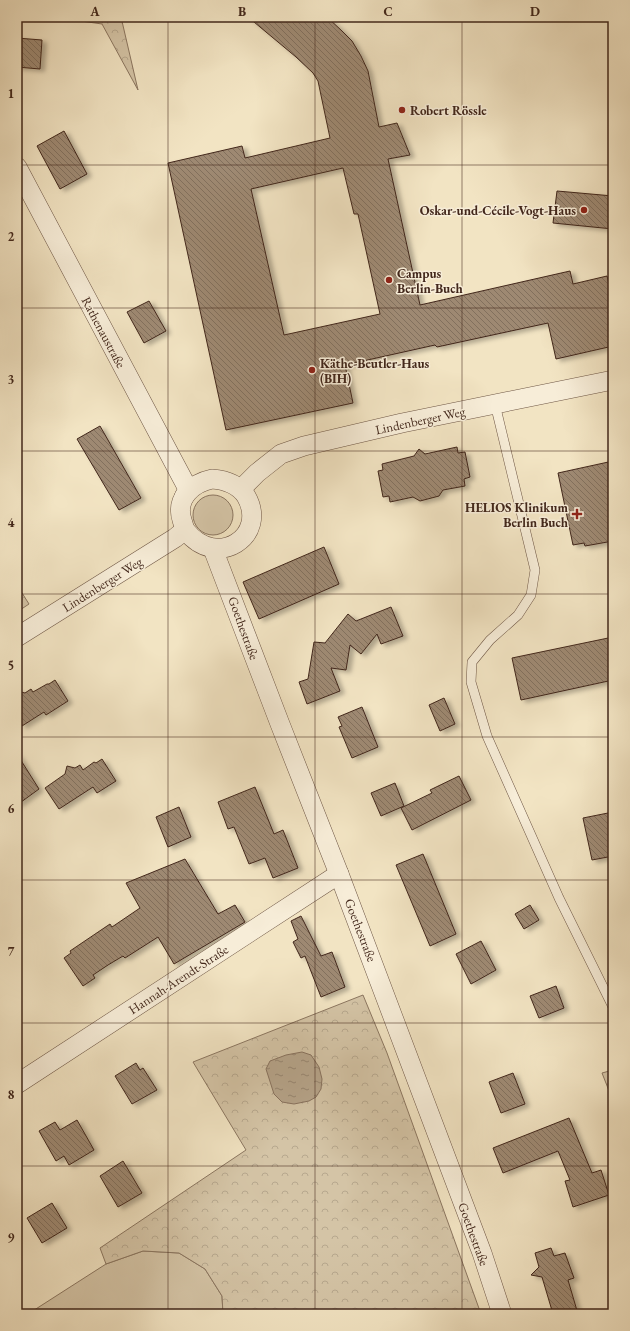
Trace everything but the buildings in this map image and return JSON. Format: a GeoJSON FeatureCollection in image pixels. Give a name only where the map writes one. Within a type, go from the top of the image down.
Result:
{"type":"FeatureCollection","features":[{"type":"Feature","properties":{"kind":"street","name":"Rathenaustraße"},"geometry":{"type":"LineString","coordinates":[[17,166],[185,483],[188,489],[184,497]]}},
{"type":"Feature","properties":{"kind":"street","name":"Lindenberger Weg"},"geometry":{"type":"LineString","coordinates":[[241,489],[266,465],[281,454],[292,450],[402,423],[613,380]]}},
{"type":"Feature","properties":{"kind":"street"},"geometry":{"type":"LineString","coordinates":[[212,479],[228,482],[241,489],[251,505],[250,525],[246,533],[235,544],[224,548],[213,549],[199,544],[185,530],[181,517],[181,510],[184,497],[192,487],[198,483],[212,479]]}},
{"type":"Feature","properties":{"kind":"street","name":"Lindenberger Weg"},"geometry":{"type":"LineString","coordinates":[[17,637],[175,538],[185,530]]}},
{"type":"Feature","properties":{"kind":"street","name":"Goethestraße"},"geometry":{"type":"LineString","coordinates":[[213,549],[339,874],[482,1253],[502,1314]]}},
{"type":"Feature","properties":{"kind":"street","name":"Hannah-Arendt-Straße"},"geometry":{"type":"LineString","coordinates":[[17,1084],[339,874]]}},
{"type":"Feature","properties":{"kind":"lane"},"geometry":{"type":"LineString","coordinates":[[495,404],[535,570],[531,595],[518,615],[490,640],[472,662],[471,682],[490,743],[560,898],[613,1007]]}},
{"type":"Feature","properties":{"kind":"green space"},"geometry":{"type":"Polygon","coordinates":[[[53,17],[121,17],[138,90],[102,24],[53,17]]]}},
{"type":"Feature","properties":{"kind":"green space"},"geometry":{"type":"Polygon","coordinates":[[[217,495],[224,498],[230,504],[233,515],[232,523],[224,532],[217,535],[209,535],[202,532],[194,523],[193,511],[196,504],[205,496],[217,495]]]}},
{"type":"Feature","properties":{"kind":"green space"},"geometry":{"type":"Polygon","coordinates":[[[17,585],[29,604],[17,612],[17,585]]]}},
{"type":"Feature","properties":{"kind":"green space"},"geometry":{"type":"Polygon","coordinates":[[[363,995],[387,1053],[481,1314],[223,1314],[222,1296],[205,1269],[179,1253],[143,1251],[106,1264],[100,1248],[246,1150],[193,1062],[363,995]]]}},
{"type":"Feature","properties":{"kind":"green space"},"geometry":{"type":"Polygon","coordinates":[[[613,1070],[613,1101],[602,1073],[613,1070]]]}},
{"type":"Feature","properties":{"kind":"green space"},"geometry":{"type":"Polygon","coordinates":[[[143,1251],[179,1253],[205,1269],[222,1296],[223,1314],[28,1314],[106,1264],[143,1251]]]}},
{"type":"Feature","properties":{"kind":"water"},"geometry":{"type":"Polygon","coordinates":[[[302,1052],[311,1055],[319,1067],[322,1079],[321,1089],[316,1097],[309,1101],[294,1104],[282,1102],[274,1094],[266,1069],[270,1061],[286,1055],[302,1052]]]}},
{"type":"Feature","properties":{"kind":"place","name":"Robert Rössle"},"geometry":{"type":"Point","coordinates":[402,110]}},
{"type":"Feature","properties":{"kind":"place","name":"Oskar-und-Cécile-Vogt-Haus"},"geometry":{"type":"Point","coordinates":[584,210]}},
{"type":"Feature","properties":{"kind":"place","name":"Campus Berlin-Buch"},"geometry":{"type":"Point","coordinates":[389,280]}},
{"type":"Feature","properties":{"kind":"place","name":"Käthe-Beutler-Haus (BIH)"},"geometry":{"type":"Point","coordinates":[312,370]}},
{"type":"Feature","properties":{"kind":"place","name":"HELIOS Klinikum Berlin Buch"},"geometry":{"type":"Point","coordinates":[577,514]}}]}
